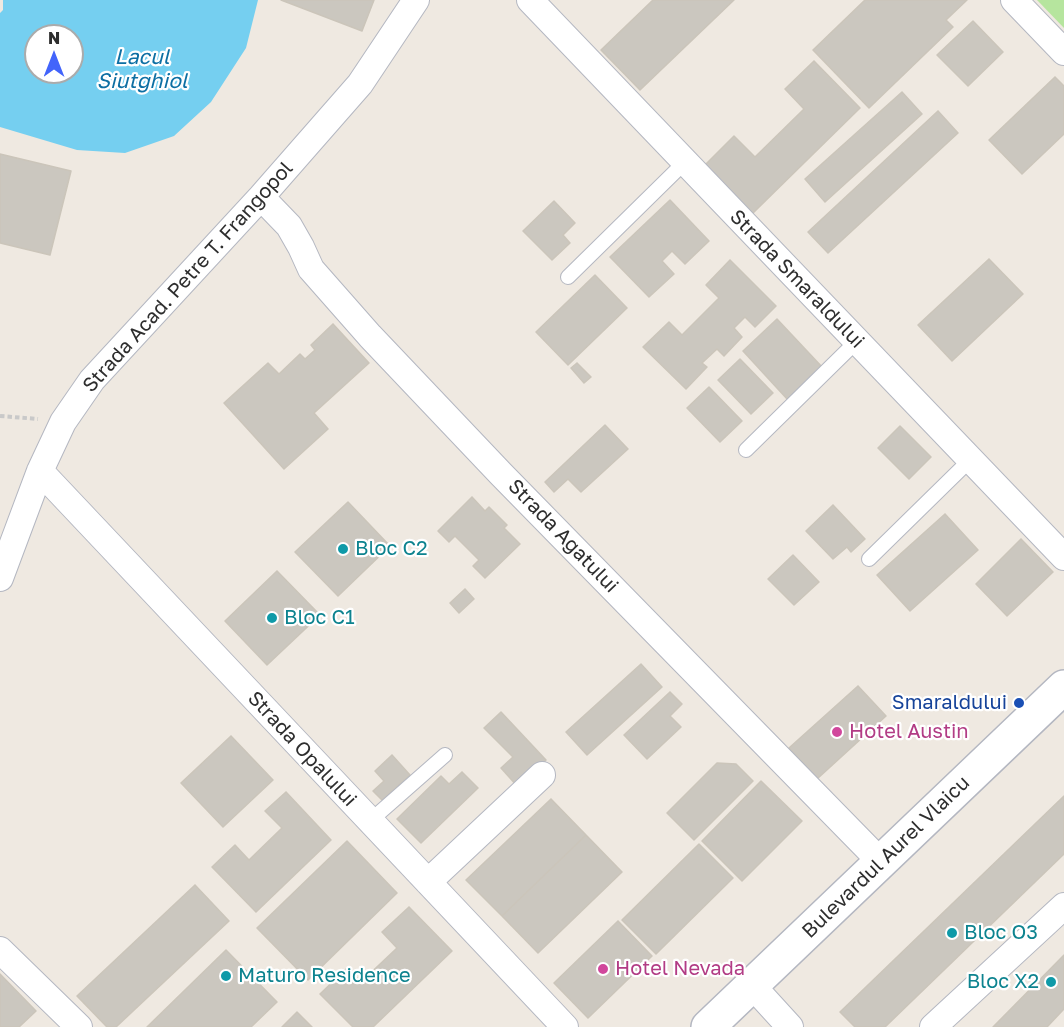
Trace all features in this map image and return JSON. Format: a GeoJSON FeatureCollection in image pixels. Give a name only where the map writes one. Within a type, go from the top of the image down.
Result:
{"type":"FeatureCollection","features":[{"type":"Feature","properties":{"kind":"main road","name":"Bulevardul Aurel Vlaicu"},"geometry":{"type":"LineString","coordinates":[[708,1027],[1064,687]]}},
{"type":"Feature","properties":{"kind":"main road","name":"Bulevardul Aurel Vlaicu"},"geometry":{"type":"LineString","coordinates":[[724,1027],[1064,701]]}},
{"type":"Feature","properties":{"kind":"street","name":"Strada Acad. Petre T. Frangopol"},"geometry":{"type":"LineString","coordinates":[[0,578],[40,471],[63,422],[92,380],[261,197],[360,84],[417,0]]}},
{"type":"Feature","properties":{"kind":"street","name":"Strada Smaraldului"},"geometry":{"type":"LineString","coordinates":[[530,0],[1064,557]]}},
{"type":"Feature","properties":{"kind":"street"},"geometry":{"type":"LineString","coordinates":[[1014,0],[1064,52]]}},
{"type":"Feature","properties":{"kind":"street","name":"Strada Agatului"},"geometry":{"type":"LineString","coordinates":[[261,197],[288,226],[311,269],[370,336],[501,474],[881,862]]}},
{"type":"Feature","properties":{"kind":"street","name":"Strada Opalului"},"geometry":{"type":"LineString","coordinates":[[40,471],[565,1027]]}},
{"type":"Feature","properties":{"kind":"street"},"geometry":{"type":"LineString","coordinates":[[428,882],[542,775]]}},
{"type":"Feature","properties":{"kind":"street"},"geometry":{"type":"LineString","coordinates":[[933,1027],[1064,906]]}},
{"type":"Feature","properties":{"kind":"street"},"geometry":{"type":"LineString","coordinates":[[0,950],[80,1027]]}},
{"type":"Feature","properties":{"kind":"street"},"geometry":{"type":"LineString","coordinates":[[759,993],[790,1027]]}},
{"type":"Feature","properties":{"kind":"lane"},"geometry":{"type":"LineString","coordinates":[[568,277],[686,162]]}},
{"type":"Feature","properties":{"kind":"lane"},"geometry":{"type":"LineString","coordinates":[[746,450],[856,341]]}},
{"type":"Feature","properties":{"kind":"lane"},"geometry":{"type":"LineString","coordinates":[[869,559],[970,460]]}},
{"type":"Feature","properties":{"kind":"lane"},"geometry":{"type":"LineString","coordinates":[[370,821],[445,754]]}},
{"type":"Feature","properties":{"kind":"path"},"geometry":{"type":"LineString","coordinates":[[0,416],[63,422]]}},
{"type":"Feature","properties":{"kind":"green space"},"geometry":{"type":"Polygon","coordinates":[[[1037,0],[1064,0],[1064,28],[1037,0]]]}},
{"type":"Feature","properties":{"kind":"water","name":"Lacul Siutghiol"},"geometry":{"type":"Polygon","coordinates":[[[3,0],[258,0],[246,48],[211,102],[174,136],[125,153],[77,150],[0,127],[0,13],[3,10],[3,0]]]}},
{"type":"Feature","properties":{"kind":"building"},"geometry":{"type":"Polygon","coordinates":[[[281,0],[374,0],[362,31],[281,0]]]}},
{"type":"Feature","properties":{"kind":"building"},"geometry":{"type":"Polygon","coordinates":[[[653,0],[734,0],[640,90],[601,50],[653,0]]]}},
{"type":"Feature","properties":{"kind":"building"},"geometry":{"type":"Polygon","coordinates":[[[865,0],[967,0],[946,20],[953,27],[869,108],[813,50],[865,0]]]}},
{"type":"Feature","properties":{"kind":"building"},"geometry":{"type":"Polygon","coordinates":[[[973,21],[1003,52],[968,86],[937,55],[973,21]]]}},
{"type":"Feature","properties":{"kind":"building"},"geometry":{"type":"Polygon","coordinates":[[[814,61],[860,108],[752,214],[705,165],[734,136],[755,157],[804,109],[785,89],[814,61]]]}},
{"type":"Feature","properties":{"kind":"building"},"geometry":{"type":"Polygon","coordinates":[[[1055,77],[1064,86],[1064,134],[1022,174],[989,140],[1055,77]]]}},
{"type":"Feature","properties":{"kind":"building"},"geometry":{"type":"Polygon","coordinates":[[[902,92],[922,114],[825,202],[805,179],[902,92]]]}},
{"type":"Feature","properties":{"kind":"building"},"geometry":{"type":"Polygon","coordinates":[[[938,111],[958,133],[828,253],[808,232],[938,111]]]}},
{"type":"Feature","properties":{"kind":"building"},"geometry":{"type":"Polygon","coordinates":[[[0,154],[71,171],[50,255],[0,243],[0,154]]]}},
{"type":"Feature","properties":{"kind":"building"},"geometry":{"type":"Polygon","coordinates":[[[670,200],[709,241],[685,264],[672,251],[662,261],[674,274],[649,297],[610,257],[670,200]]]}},
{"type":"Feature","properties":{"kind":"building"},"geometry":{"type":"Polygon","coordinates":[[[554,201],[575,223],[563,235],[570,243],[552,260],[523,231],[554,201]]]}},
{"type":"Feature","properties":{"kind":"building"},"geometry":{"type":"Polygon","coordinates":[[[989,259],[1023,294],[952,361],[918,325],[989,259]]]}},
{"type":"Feature","properties":{"kind":"building"},"geometry":{"type":"Polygon","coordinates":[[[730,260],[776,306],[755,327],[745,317],[734,328],[742,337],[724,356],[717,349],[702,363],[707,367],[686,389],[643,347],[669,322],[682,335],[719,298],[706,285],[730,260]]]}},
{"type":"Feature","properties":{"kind":"building"},"geometry":{"type":"Polygon","coordinates":[[[595,275],[627,308],[568,365],[536,332],[595,275]]]}},
{"type":"Feature","properties":{"kind":"building"},"geometry":{"type":"Polygon","coordinates":[[[777,319],[823,368],[788,400],[743,351],[777,319]]]}},
{"type":"Feature","properties":{"kind":"building"},"geometry":{"type":"Polygon","coordinates":[[[333,324],[369,363],[314,413],[328,429],[284,469],[224,403],[268,363],[279,374],[300,354],[305,359],[315,350],[311,345],[333,324]]]}},
{"type":"Feature","properties":{"kind":"building"},"geometry":{"type":"Polygon","coordinates":[[[740,359],[773,393],[751,414],[718,380],[740,359]]]}},
{"type":"Feature","properties":{"kind":"building"},"geometry":{"type":"Polygon","coordinates":[[[577,363],[591,377],[584,383],[571,368],[577,363]]]}},
{"type":"Feature","properties":{"kind":"building"},"geometry":{"type":"Polygon","coordinates":[[[709,387],[742,421],[720,442],[687,408],[709,387]]]}},
{"type":"Feature","properties":{"kind":"building"},"geometry":{"type":"Polygon","coordinates":[[[605,425],[628,449],[581,492],[568,479],[554,492],[545,482],[605,425]]]}},
{"type":"Feature","properties":{"kind":"building"},"geometry":{"type":"Polygon","coordinates":[[[900,426],[931,457],[909,479],[878,448],[900,426]]]}},
{"type":"Feature","properties":{"kind":"building"},"geometry":{"type":"Polygon","coordinates":[[[472,497],[485,511],[489,507],[507,525],[504,528],[520,544],[485,578],[473,566],[479,560],[455,536],[449,542],[438,531],[472,497]]]}},
{"type":"Feature","properties":{"kind":"building","name":"Bloc C2"},"geometry":{"type":"Polygon","coordinates":[[[348,502],[390,546],[338,596],[295,552],[348,502]]]}},
{"type":"Feature","properties":{"kind":"building"},"geometry":{"type":"Polygon","coordinates":[[[833,505],[865,539],[851,552],[847,547],[833,559],[806,531],[833,505]]]}},
{"type":"Feature","properties":{"kind":"building"},"geometry":{"type":"Polygon","coordinates":[[[945,514],[978,550],[910,611],[877,575],[945,514]]]}},
{"type":"Feature","properties":{"kind":"building"},"geometry":{"type":"Polygon","coordinates":[[[1021,539],[1053,572],[1007,616],[976,584],[1021,539]]]}},
{"type":"Feature","properties":{"kind":"building"},"geometry":{"type":"Polygon","coordinates":[[[793,555],[819,582],[794,605],[768,579],[793,555]]]}},
{"type":"Feature","properties":{"kind":"building","name":"Bloc C1"},"geometry":{"type":"Polygon","coordinates":[[[277,571],[320,615],[267,665],[225,621],[277,571]]]}},
{"type":"Feature","properties":{"kind":"building"},"geometry":{"type":"Polygon","coordinates":[[[465,589],[474,599],[459,613],[450,603],[465,589]]]}},
{"type":"Feature","properties":{"kind":"building"},"geometry":{"type":"Polygon","coordinates":[[[641,664],[662,687],[587,755],[566,732],[641,664]]]}},
{"type":"Feature","properties":{"kind":"building","name":"Hotel Austin"},"geometry":{"type":"Polygon","coordinates":[[[858,686],[886,716],[817,779],[789,748],[858,686]]]}},
{"type":"Feature","properties":{"kind":"building"},"geometry":{"type":"Polygon","coordinates":[[[670,692],[682,704],[670,716],[681,727],[647,759],[624,735],[670,692]]]}},
{"type":"Feature","properties":{"kind":"building"},"geometry":{"type":"Polygon","coordinates":[[[501,712],[546,760],[518,787],[501,768],[513,757],[484,728],[501,712]]]}},
{"type":"Feature","properties":{"kind":"building"},"geometry":{"type":"Polygon","coordinates":[[[231,736],[273,780],[223,827],[181,783],[231,736]]]}},
{"type":"Feature","properties":{"kind":"building"},"geometry":{"type":"Polygon","coordinates":[[[392,755],[410,775],[382,800],[373,791],[384,781],[375,771],[392,755]]]}},
{"type":"Feature","properties":{"kind":"building"},"geometry":{"type":"Polygon","coordinates":[[[717,763],[736,764],[753,781],[694,840],[667,813],[717,763]]]}},
{"type":"Feature","properties":{"kind":"building"},"geometry":{"type":"Polygon","coordinates":[[[462,772],[478,788],[421,843],[397,819],[441,776],[449,784],[462,772]]]}},
{"type":"Feature","properties":{"kind":"building"},"geometry":{"type":"Polygon","coordinates":[[[761,781],[802,821],[742,881],[702,841],[761,781]]]}},
{"type":"Feature","properties":{"kind":"building"},"geometry":{"type":"Polygon","coordinates":[[[286,792],[331,840],[256,912],[212,867],[235,845],[249,860],[282,828],[265,811],[286,792]]]}},
{"type":"Feature","properties":{"kind":"building","name":"Bloc O3"},"geometry":{"type":"Polygon","coordinates":[[[1064,796],[1064,854],[885,1027],[855,1027],[840,1012],[1064,796]]]}},
{"type":"Feature","properties":{"kind":"building"},"geometry":{"type":"Polygon","coordinates":[[[551,799],[586,835],[502,916],[466,880],[551,799]]]}},
{"type":"Feature","properties":{"kind":"building"},"geometry":{"type":"Polygon","coordinates":[[[586,835],[622,872],[538,953],[502,916],[586,835]]]}},
{"type":"Feature","properties":{"kind":"building"},"geometry":{"type":"Polygon","coordinates":[[[347,841],[397,893],[308,980],[257,928],[347,841]]]}},
{"type":"Feature","properties":{"kind":"building"},"geometry":{"type":"Polygon","coordinates":[[[699,844],[733,878],[656,954],[622,920],[699,844]]]}},
{"type":"Feature","properties":{"kind":"building"},"geometry":{"type":"Polygon","coordinates":[[[195,885],[229,921],[116,1027],[107,1027],[77,996],[195,885]]]}},
{"type":"Feature","properties":{"kind":"building"},"geometry":{"type":"Polygon","coordinates":[[[409,907],[452,951],[373,1027],[353,1027],[320,994],[347,968],[361,982],[397,948],[382,932],[409,907]]]}},
{"type":"Feature","properties":{"kind":"building","name":"Hotel Nevada"},"geometry":{"type":"Polygon","coordinates":[[[618,921],[652,956],[588,1018],[554,983],[618,921]]]}},
{"type":"Feature","properties":{"kind":"building","name":"Maturo Residence"},"geometry":{"type":"Polygon","coordinates":[[[226,950],[277,1002],[251,1027],[147,1027],[226,950]]]}},
{"type":"Feature","properties":{"kind":"building","name":"Bloc X2"},"geometry":{"type":"Polygon","coordinates":[[[1064,955],[1064,1009],[1047,1027],[993,1027],[1064,955]]]}},
{"type":"Feature","properties":{"kind":"building"},"geometry":{"type":"Polygon","coordinates":[[[0,974],[36,1011],[19,1027],[0,1027],[0,974]]]}},
{"type":"Feature","properties":{"kind":"building"},"geometry":{"type":"Polygon","coordinates":[[[297,1012],[312,1027],[282,1027],[297,1012]]]}},
{"type":"Feature","properties":{"kind":"place","name":"Bloc C2"},"geometry":{"type":"Point","coordinates":[343,549]}},
{"type":"Feature","properties":{"kind":"place","name":"Bloc C1"},"geometry":{"type":"Point","coordinates":[272,618]}},
{"type":"Feature","properties":{"kind":"place","name":"Smaraldului"},"geometry":{"type":"Point","coordinates":[1019,703]}},
{"type":"Feature","properties":{"kind":"place","name":"Hotel Austin"},"geometry":{"type":"Point","coordinates":[837,732]}},
{"type":"Feature","properties":{"kind":"place","name":"Bloc O3"},"geometry":{"type":"Point","coordinates":[952,933]}},
{"type":"Feature","properties":{"kind":"place","name":"Hotel Nevada"},"geometry":{"type":"Point","coordinates":[603,969]}},
{"type":"Feature","properties":{"kind":"place","name":"Maturo Residence"},"geometry":{"type":"Point","coordinates":[226,976]}},
{"type":"Feature","properties":{"kind":"place","name":"Bloc X2"},"geometry":{"type":"Point","coordinates":[1051,982]}}]}
